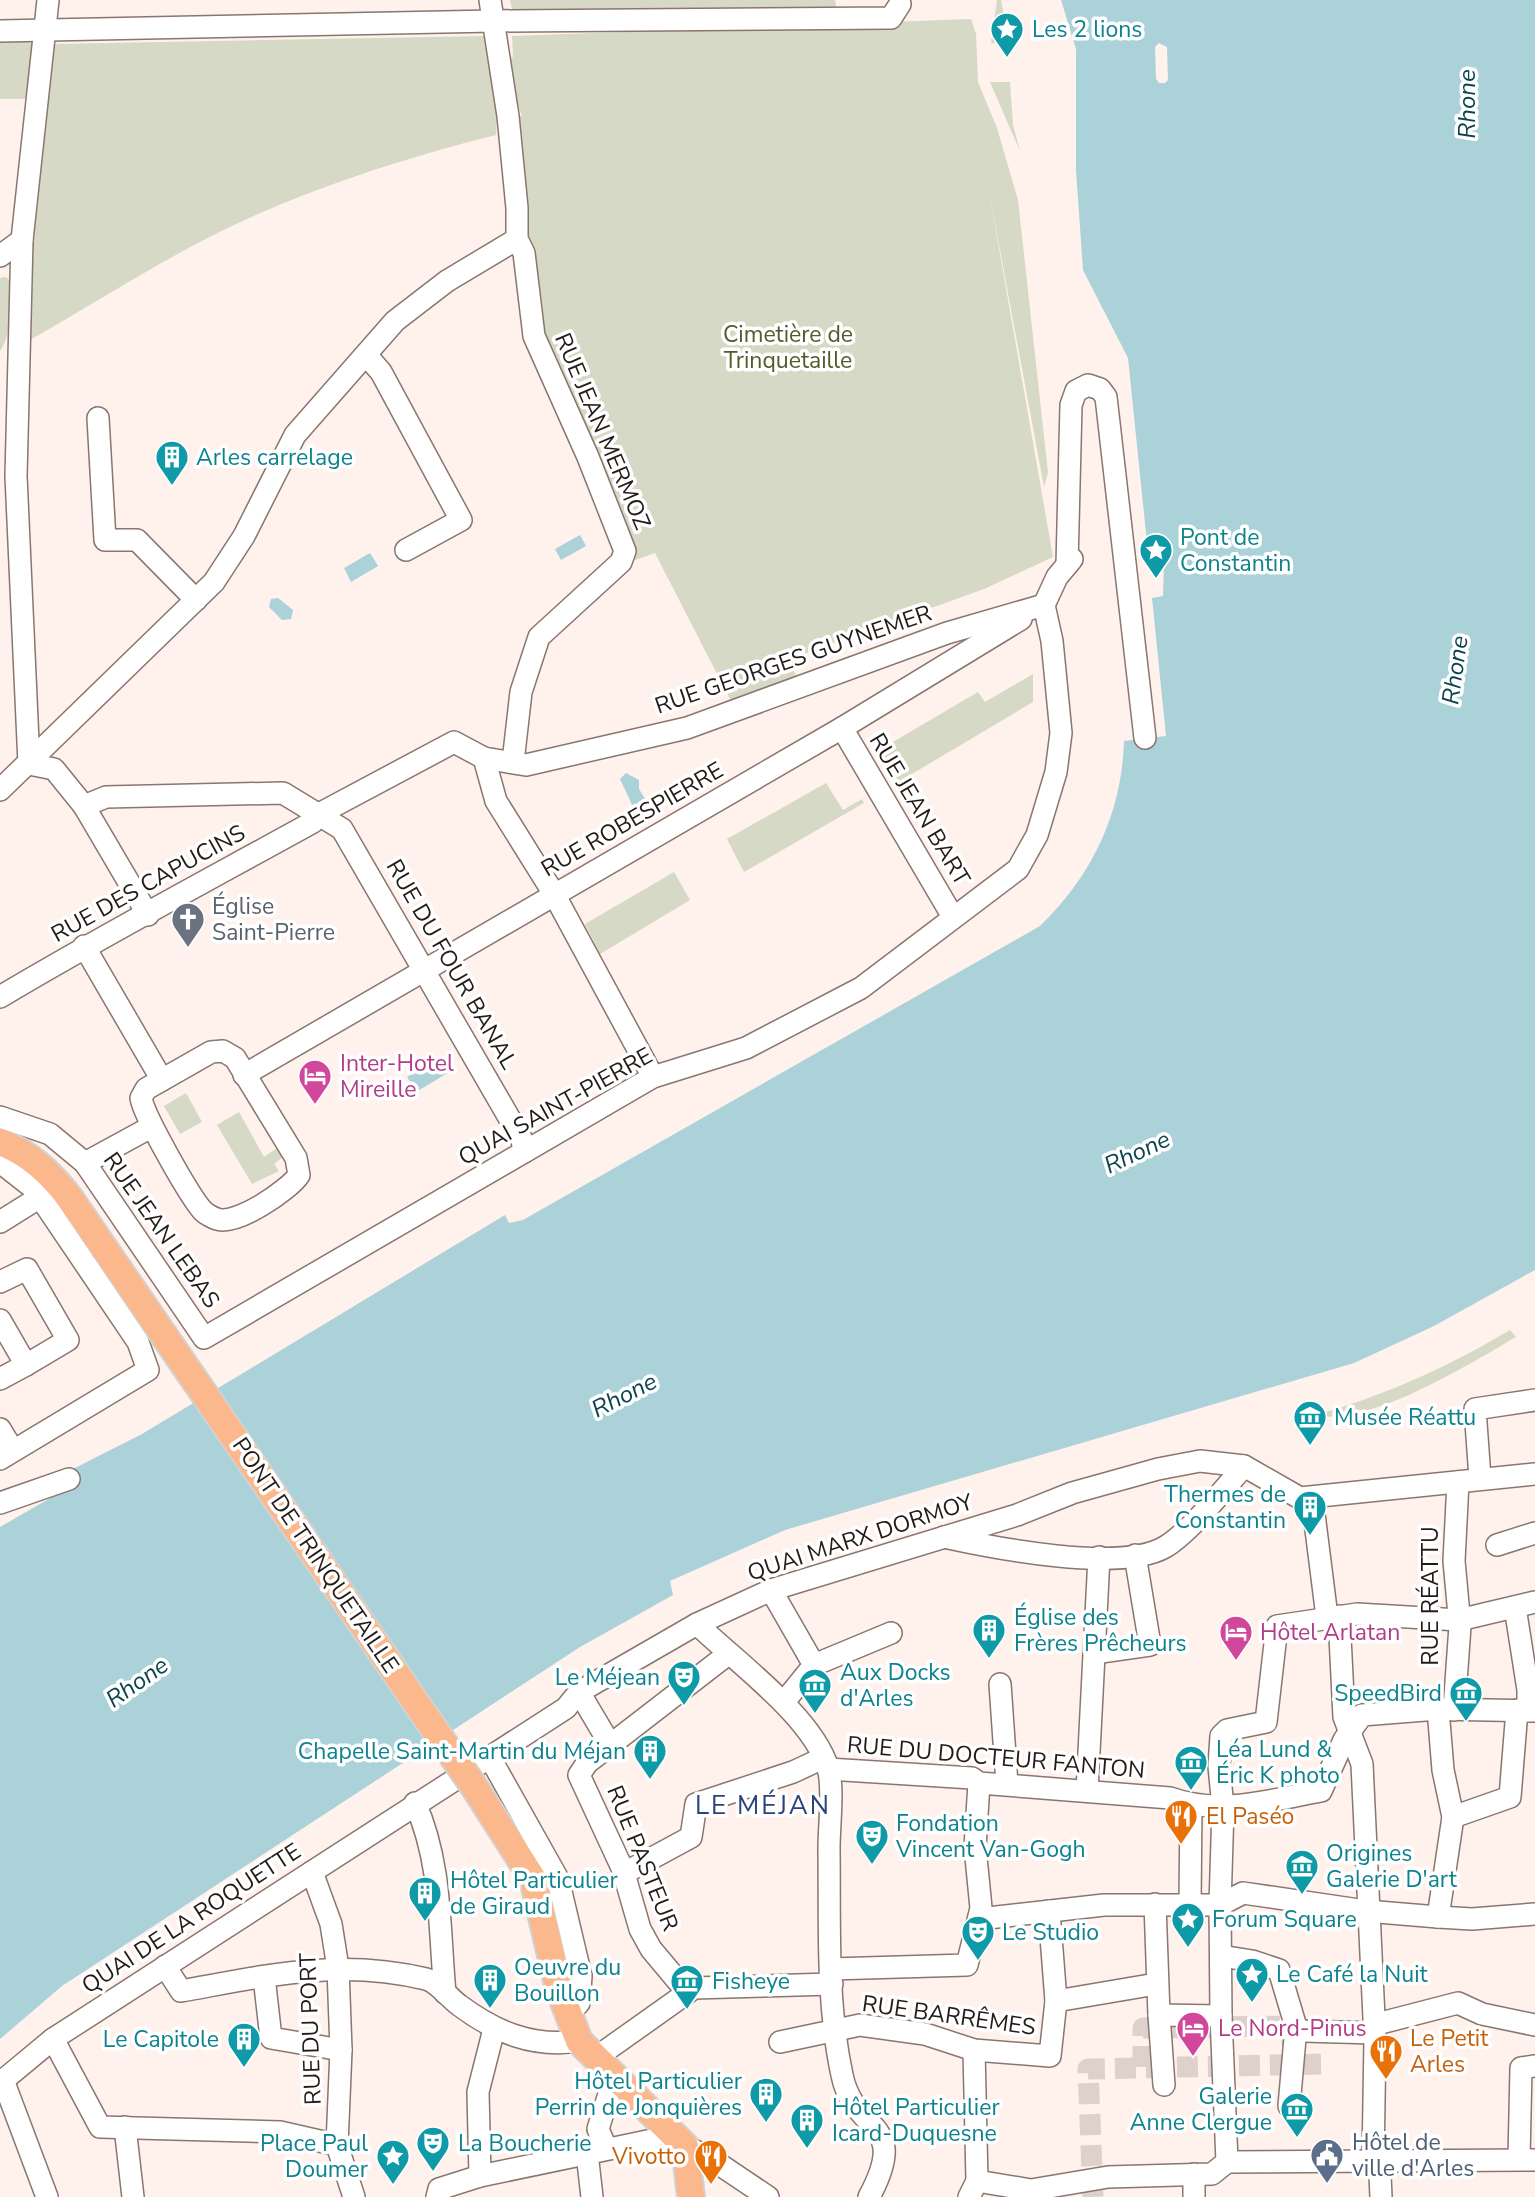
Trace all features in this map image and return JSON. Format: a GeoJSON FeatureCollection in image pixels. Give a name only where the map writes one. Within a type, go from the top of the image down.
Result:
{"type":"FeatureCollection","features":[{"type":"Feature","properties":{"kind":"main road","name":"PONT DE TRINQUETAILLE"},"geometry":{"type":"LineString","coordinates":[[0,1142],[21,1150],[54,1179],[472,1785],[533,1879],[567,2015],[586,2050]]}},
{"type":"Feature","properties":{"kind":"main road"},"geometry":{"type":"LineString","coordinates":[[586,2050],[680,2140],[691,2197]]}},
{"type":"Feature","properties":{"kind":"street"},"geometry":{"type":"LineString","coordinates":[[29,764],[16,476],[22,240],[48,0]]}},
{"type":"Feature","properties":{"kind":"street"},"geometry":{"type":"LineString","coordinates":[[0,31],[491,10],[891,19],[900,4]]}},
{"type":"Feature","properties":{"kind":"street","name":"RUE JEAN MERMOZ"},"geometry":{"type":"LineString","coordinates":[[491,10],[508,116],[517,208],[517,239],[524,253],[534,336],[589,457],[625,551],[621,562],[539,636],[521,692],[513,762]]}},
{"type":"Feature","properties":{"kind":"street"},"geometry":{"type":"LineString","coordinates":[[3,778],[29,764],[214,582],[244,536],[295,435],[395,321],[447,281],[517,239]]}},
{"type":"Feature","properties":{"kind":"street"},"geometry":{"type":"LineString","coordinates":[[0,256],[22,240]]}},
{"type":"Feature","properties":{"kind":"street"},"geometry":{"type":"LineString","coordinates":[[367,356],[381,372],[461,520],[406,550]]}},
{"type":"Feature","properties":{"kind":"street"},"geometry":{"type":"LineString","coordinates":[[1044,604],[1057,577],[1070,562],[1071,405],[1076,391],[1088,386],[1100,388],[1106,397],[1145,738]]}},
{"type":"Feature","properties":{"kind":"street"},"geometry":{"type":"LineString","coordinates":[[99,418],[106,540],[137,540],[196,600]]}},
{"type":"Feature","properties":{"kind":"street","name":"RUE GEORGES GUYNEMER"},"geometry":{"type":"LineString","coordinates":[[319,814],[454,743],[484,758],[526,765],[687,728],[947,633],[1044,604]]}},
{"type":"Feature","properties":{"kind":"street","name":"RUE ROBESPIERRE"},"geometry":{"type":"LineString","coordinates":[[244,1075],[842,728],[1044,604]]}},
{"type":"Feature","properties":{"kind":"street","name":"QUAI SAINT-PIERRE"},"geometry":{"type":"LineString","coordinates":[[204,1338],[653,1077],[746,1048],[861,988],[1018,869],[1037,835],[1056,772],[1061,733],[1052,641],[1044,604]]}},
{"type":"Feature","properties":{"kind":"street","name":"RUE JEAN BART"},"geometry":{"type":"LineString","coordinates":[[842,728],[953,917]]}},
{"type":"Feature","properties":{"kind":"street"},"geometry":{"type":"LineString","coordinates":[[484,758],[496,801],[554,894],[653,1077]]}},
{"type":"Feature","properties":{"kind":"street"},"geometry":{"type":"LineString","coordinates":[[29,764],[54,769],[84,806],[148,915]]}},
{"type":"Feature","properties":{"kind":"street"},"geometry":{"type":"LineString","coordinates":[[84,806],[111,796],[283,793],[319,814]]}},
{"type":"Feature","properties":{"kind":"street","name":"RUE DES CAPUCINS"},"geometry":{"type":"LineString","coordinates":[[0,997],[85,946],[148,915],[313,822],[319,814]]}},
{"type":"Feature","properties":{"kind":"street","name":"RUE DU FOUR BANAL"},"geometry":{"type":"LineString","coordinates":[[319,814],[342,829],[425,968],[522,1140],[524,1152]]}},
{"type":"Feature","properties":{"kind":"street"},"geometry":{"type":"LineString","coordinates":[[85,946],[162,1080]]}},
{"type":"Feature","properties":{"kind":"street"},"geometry":{"type":"LineString","coordinates":[[223,1051],[235,1058],[296,1158],[299,1175],[291,1187],[235,1218],[219,1220],[203,1211],[151,1126],[141,1098],[146,1089],[162,1080],[211,1052],[223,1051]]}},
{"type":"Feature","properties":{"kind":"street","name":"RUE JEAN LEBAS"},"geometry":{"type":"LineString","coordinates":[[0,1117],[50,1134],[85,1163],[204,1338]]}},
{"type":"Feature","properties":{"kind":"street"},"geometry":{"type":"LineString","coordinates":[[85,1163],[151,1126]]}},
{"type":"Feature","properties":{"kind":"street"},"geometry":{"type":"LineString","coordinates":[[0,1162],[32,1187],[40,1197],[138,1342],[148,1370],[6,1454],[0,1429]]}},
{"type":"Feature","properties":{"kind":"street"},"geometry":{"type":"LineString","coordinates":[[0,1222],[40,1197]]}},
{"type":"Feature","properties":{"kind":"street"},"geometry":{"type":"LineString","coordinates":[[0,1282],[27,1269],[68,1340],[0,1380]]}},
{"type":"Feature","properties":{"kind":"street"},"geometry":{"type":"LineString","coordinates":[[0,1321],[26,1365]]}},
{"type":"Feature","properties":{"kind":"street"},"geometry":{"type":"LineString","coordinates":[[1480,1478],[1475,1409],[1531,1401]]}},
{"type":"Feature","properties":{"kind":"street","name":"QUAI MARX DORMOY"},"geometry":{"type":"LineString","coordinates":[[415,1803],[566,1708],[579,1692],[697,1624],[771,1590],[1158,1469],[1200,1461],[1244,1466]]}},
{"type":"Feature","properties":{"kind":"street"},"geometry":{"type":"LineString","coordinates":[[941,1536],[1025,1554],[1099,1558],[1135,1555],[1165,1547],[1244,1466],[1300,1498],[1535,1474]]}},
{"type":"Feature","properties":{"kind":"street"},"geometry":{"type":"LineString","coordinates":[[0,1503],[69,1479]]}},
{"type":"Feature","properties":{"kind":"street","name":"RUE RÉATTU"},"geometry":{"type":"LineString","coordinates":[[1453,1817],[1443,1770],[1446,1709],[1459,1620],[1454,1561],[1458,1482]]}},
{"type":"Feature","properties":{"kind":"street"},"geometry":{"type":"LineString","coordinates":[[1312,1498],[1333,1617],[1344,1717],[1355,1724],[1446,1709],[1526,1711]]}},
{"type":"Feature","properties":{"kind":"street"},"geometry":{"type":"LineString","coordinates":[[1497,1545],[1535,1533]]}},
{"type":"Feature","properties":{"kind":"street"},"geometry":{"type":"LineString","coordinates":[[1094,1653],[1150,1645],[1135,1555]]}},
{"type":"Feature","properties":{"kind":"street"},"geometry":{"type":"LineString","coordinates":[[1087,1791],[1099,1558]]}},
{"type":"Feature","properties":{"kind":"street"},"geometry":{"type":"LineString","coordinates":[[771,1590],[814,1665]]}},
{"type":"Feature","properties":{"kind":"street"},"geometry":{"type":"LineString","coordinates":[[1227,2162],[1221,2016],[1221,1736],[1236,1728],[1266,1721],[1277,1626],[1333,1617],[1459,1620],[1525,1605],[1528,1690],[1510,1797],[1453,1817],[1438,1917]]}},
{"type":"Feature","properties":{"kind":"street"},"geometry":{"type":"LineString","coordinates":[[697,1624],[799,1719],[825,1763],[831,1976],[842,2079],[855,2102],[881,2136],[886,2154],[883,2170],[869,2197]]}},
{"type":"Feature","properties":{"kind":"street"},"geometry":{"type":"LineString","coordinates":[[783,1702],[814,1665],[891,1633]]}},
{"type":"Feature","properties":{"kind":"street"},"geometry":{"type":"LineString","coordinates":[[579,1692],[611,1746],[723,1658],[725,1651]]}},
{"type":"Feature","properties":{"kind":"street"},"geometry":{"type":"LineString","coordinates":[[1000,1684],[1007,1784]]}},
{"type":"Feature","properties":{"kind":"street"},"geometry":{"type":"LineString","coordinates":[[1355,1724],[1362,1764],[1374,2029],[1373,2162],[1380,2175],[1381,2197]]}},
{"type":"Feature","properties":{"kind":"street","name":"RUE DU DOCTEUR FANTON"},"geometry":{"type":"LineString","coordinates":[[825,1763],[972,1778],[979,1783],[1170,1798],[1191,1806],[1223,1808],[1321,1791],[1355,1724]]}},
{"type":"Feature","properties":{"kind":"street","name":"RUE PASTEUR"},"geometry":{"type":"LineString","coordinates":[[611,1746],[587,1763],[579,1775],[623,1870],[640,1929],[651,1949],[688,1992]]}},
{"type":"Feature","properties":{"kind":"street"},"geometry":{"type":"LineString","coordinates":[[489,1756],[558,1879],[581,1976],[579,2003],[567,2015]]}},
{"type":"Feature","properties":{"kind":"street"},"geometry":{"type":"LineString","coordinates":[[623,1870],[630,1870],[691,1838],[696,1804],[825,1763]]}},
{"type":"Feature","properties":{"kind":"street"},"geometry":{"type":"LineString","coordinates":[[164,1966],[181,1991],[305,1969],[338,1968],[429,1979],[494,2029],[530,2041],[586,2050],[694,1987],[967,1965],[979,1920],[980,1881],[975,1847],[979,1783]]}},
{"type":"Feature","properties":{"kind":"street"},"geometry":{"type":"LineString","coordinates":[[415,1803],[424,1822],[436,1872],[445,1993]]}},
{"type":"Feature","properties":{"kind":"street","name":"QUAI DE LA ROQUETTE"},"geometry":{"type":"LineString","coordinates":[[1,2082],[53,2039],[415,1803]]}},
{"type":"Feature","properties":{"kind":"street"},"geometry":{"type":"LineString","coordinates":[[1190,1904],[1191,1806]]}},
{"type":"Feature","properties":{"kind":"street","name":"RUE DU PORT"},"geometry":{"type":"LineString","coordinates":[[312,1872],[331,1924],[338,1968],[341,2050],[337,2145]]}},
{"type":"Feature","properties":{"kind":"street"},"geometry":{"type":"LineString","coordinates":[[979,1920],[1104,1905],[1220,1905],[1243,1893],[1367,1911],[1438,1917],[1472,1919],[1535,1914]]}},
{"type":"Feature","properties":{"kind":"street"},"geometry":{"type":"LineString","coordinates":[[1155,1904],[1156,1984],[1164,2085]]}},
{"type":"Feature","properties":{"kind":"street","name":"RUE BARRÊMES"},"geometry":{"type":"LineString","coordinates":[[780,2042],[860,2025],[902,2030],[974,2050],[1050,2056],[1056,2001],[1049,1911]]}},
{"type":"Feature","properties":{"kind":"street"},"geometry":{"type":"LineString","coordinates":[[1222,1956],[1252,1961],[1279,1970],[1296,2027],[1289,2106]]}},
{"type":"Feature","properties":{"kind":"street"},"geometry":{"type":"LineString","coordinates":[[264,1977],[271,2038],[341,2050]]}},
{"type":"Feature","properties":{"kind":"street"},"geometry":{"type":"LineString","coordinates":[[1056,2001],[1156,1984]]}},
{"type":"Feature","properties":{"kind":"street"},"geometry":{"type":"LineString","coordinates":[[1296,2027],[1303,2031],[1374,2029],[1458,2003],[1482,2014],[1535,2025]]}},
{"type":"Feature","properties":{"kind":"street"},"geometry":{"type":"LineString","coordinates":[[1158,2015],[1221,2016]]}},
{"type":"Feature","properties":{"kind":"street"},"geometry":{"type":"LineString","coordinates":[[480,2176],[478,2092],[494,2029]]}},
{"type":"Feature","properties":{"kind":"street"},"geometry":{"type":"LineString","coordinates":[[53,2039],[100,2127],[280,2132],[337,2145],[354,2197]]}},
{"type":"Feature","properties":{"kind":"street"},"geometry":{"type":"LineString","coordinates":[[974,2050],[973,2189],[1031,2190],[1108,2177],[1212,2174],[1227,2162],[1527,2159],[1521,2068],[1535,2066]]}},
{"type":"Feature","properties":{"kind":"street"},"geometry":{"type":"LineString","coordinates":[[593,2197],[598,2129],[614,2078]]}},
{"type":"Feature","properties":{"kind":"street"},"geometry":{"type":"LineString","coordinates":[[1,2082],[47,2197]]}},
{"type":"Feature","properties":{"kind":"street"},"geometry":{"type":"LineString","coordinates":[[125,2127],[134,2197]]}},
{"type":"Feature","properties":{"kind":"street"},"geometry":{"type":"LineString","coordinates":[[437,2197],[439,2189],[480,2176],[597,2151],[680,2140],[768,2197]]}},
{"type":"Feature","properties":{"kind":"street"},"geometry":{"type":"LineString","coordinates":[[1194,2174],[1194,2197]]}},
{"type":"Feature","properties":{"kind":"green space"},"geometry":{"type":"Polygon","coordinates":[[[510,0],[835,0],[837,11],[514,17],[510,0]]]}},
{"type":"Feature","properties":{"kind":"green space"},"geometry":{"type":"Polygon","coordinates":[[[997,0],[1001,0],[1009,43],[991,43],[997,0]]]}},
{"type":"Feature","properties":{"kind":"green space","name":"Cimetière de Trinquetaille"},"geometry":{"type":"Polygon","coordinates":[[[971,19],[976,34],[978,82],[997,128],[1018,200],[1048,473],[1044,487],[989,191],[1053,557],[984,589],[787,660],[799,680],[733,705],[655,553],[635,560],[538,334],[517,116],[522,116],[518,106],[497,111],[496,135],[363,174],[265,211],[182,252],[30,340],[29,284],[54,44],[484,36],[491,59],[513,57],[512,36],[971,19]]]}},
{"type":"Feature","properties":{"kind":"green space"},"geometry":{"type":"Polygon","coordinates":[[[0,41],[34,41],[25,99],[0,99],[0,41]]]}},
{"type":"Feature","properties":{"kind":"green space"},"geometry":{"type":"Polygon","coordinates":[[[990,82],[1010,82],[1013,125],[1020,151],[990,82]]]}},
{"type":"Feature","properties":{"kind":"green space"},"geometry":{"type":"Polygon","coordinates":[[[5,277],[11,281],[10,317],[7,336],[0,351],[0,278],[5,277]]]}},
{"type":"Feature","properties":{"kind":"green space"},"geometry":{"type":"Polygon","coordinates":[[[1033,674],[1033,702],[895,784],[876,752],[978,692],[985,702],[1033,674]]]}},
{"type":"Feature","properties":{"kind":"green space"},"geometry":{"type":"Polygon","coordinates":[[[826,783],[843,810],[862,799],[864,803],[744,872],[727,839],[826,783]]]}},
{"type":"Feature","properties":{"kind":"green space"},"geometry":{"type":"Polygon","coordinates":[[[674,872],[690,900],[600,954],[585,924],[674,872]]]}},
{"type":"Feature","properties":{"kind":"green space"},"geometry":{"type":"Polygon","coordinates":[[[186,1093],[202,1122],[180,1134],[164,1106],[186,1093]]]}},
{"type":"Feature","properties":{"kind":"green space"},"geometry":{"type":"Polygon","coordinates":[[[239,1112],[264,1157],[280,1146],[284,1156],[274,1164],[279,1171],[252,1184],[217,1125],[239,1112]]]}},
{"type":"Feature","properties":{"kind":"green space"},"geometry":{"type":"Polygon","coordinates":[[[1510,1330],[1516,1337],[1418,1391],[1362,1412],[1337,1416],[1315,1415],[1366,1399],[1415,1379],[1510,1330]]]}},
{"type":"Feature","properties":{"kind":"water","name":"Rhone"},"geometry":{"type":"Polygon","coordinates":[[[1061,0],[1535,0],[1535,1270],[1434,1326],[1354,1363],[785,1530],[670,1581],[673,1595],[580,1647],[62,1986],[0,2039],[0,1527],[73,1485],[65,1473],[142,1434],[505,1215],[509,1223],[523,1220],[1040,926],[1075,886],[1101,842],[1117,793],[1124,741],[1166,736],[1152,598],[1163,596],[1164,563],[1162,560],[1149,562],[1128,358],[1083,270],[1076,170],[1076,49],[1061,0]],[[1159,43],[1155,47],[1156,79],[1159,83],[1168,80],[1167,47],[1159,43]]]}},
{"type":"Feature","properties":{"kind":"water"},"geometry":{"type":"Polygon","coordinates":[[[580,535],[586,546],[561,560],[555,549],[580,535]]]}},
{"type":"Feature","properties":{"kind":"water"},"geometry":{"type":"Polygon","coordinates":[[[370,553],[378,566],[351,582],[344,568],[370,553]]]}},
{"type":"Feature","properties":{"kind":"water"},"geometry":{"type":"Polygon","coordinates":[[[278,598],[293,610],[291,619],[282,620],[269,607],[271,599],[278,598]]]}},
{"type":"Feature","properties":{"kind":"water"},"geometry":{"type":"Polygon","coordinates":[[[626,773],[639,780],[639,789],[647,802],[634,809],[620,779],[626,773]]]}},
{"type":"Feature","properties":{"kind":"water"},"geometry":{"type":"Polygon","coordinates":[[[442,1056],[451,1071],[416,1092],[407,1077],[442,1056]]]}},
{"type":"Feature","properties":{"kind":"tunnel"},"geometry":{"type":"LineString","coordinates":[[1143,2067],[1143,2028],[1292,2026],[1292,2045]]}},
{"type":"Feature","properties":{"kind":"tunnel"},"geometry":{"type":"LineString","coordinates":[[1093,2197],[1088,2069],[1321,2064]]}},
{"type":"Feature","properties":{"kind":"place","name":"Les 2 lions"},"geometry":{"type":"Point","coordinates":[1007,59]}},
{"type":"Feature","properties":{"kind":"place","name":"Arles carrelage"},"geometry":{"type":"Point","coordinates":[172,487]}},
{"type":"Feature","properties":{"kind":"place","name":"Pont de Constantin"},"geometry":{"type":"Point","coordinates":[1156,580]}},
{"type":"Feature","properties":{"kind":"place","name":"Église Saint-Pierre"},"geometry":{"type":"Point","coordinates":[188,949]}},
{"type":"Feature","properties":{"kind":"place","name":"Inter-Hotel Mireille"},"geometry":{"type":"Point","coordinates":[315,1106]}},
{"type":"Feature","properties":{"kind":"place","name":"Musée Réattu"},"geometry":{"type":"Point","coordinates":[1310,1447]}},
{"type":"Feature","properties":{"kind":"place","name":"Thermes de Constantin"},"geometry":{"type":"Point","coordinates":[1310,1537]}},
{"type":"Feature","properties":{"kind":"place","name":"Église des Frères Prêcheurs"},"geometry":{"type":"Point","coordinates":[989,1660]}},
{"type":"Feature","properties":{"kind":"place","name":"Hôtel Arlatan"},"geometry":{"type":"Point","coordinates":[1236,1662]}},
{"type":"Feature","properties":{"kind":"place","name":"Le Méjean"},"geometry":{"type":"Point","coordinates":[684,1707]}},
{"type":"Feature","properties":{"kind":"place","name":"Aux Docks d'Arles"},"geometry":{"type":"Point","coordinates":[815,1715]}},
{"type":"Feature","properties":{"kind":"place","name":"SpeedBird"},"geometry":{"type":"Point","coordinates":[1466,1723]}},
{"type":"Feature","properties":{"kind":"place","name":"Chapelle Saint-Martin du Méjan"},"geometry":{"type":"Point","coordinates":[650,1781]}},
{"type":"Feature","properties":{"kind":"place","name":"Léa Lund & Éric K photo"},"geometry":{"type":"Point","coordinates":[1191,1792]}},
{"type":"Feature","properties":{"kind":"place","name":"El Paséo"},"geometry":{"type":"Point","coordinates":[1181,1846]}},
{"type":"Feature","properties":{"kind":"place","name":"Fondation Vincent Van-Gogh"},"geometry":{"type":"Point","coordinates":[872,1866]}},
{"type":"Feature","properties":{"kind":"place","name":"Origines Galerie D'art"},"geometry":{"type":"Point","coordinates":[1302,1896]}},
{"type":"Feature","properties":{"kind":"place","name":"Hôtel Particulier de Giraud"},"geometry":{"type":"Point","coordinates":[425,1923]}},
{"type":"Feature","properties":{"kind":"place","name":"Forum Square"},"geometry":{"type":"Point","coordinates":[1188,1949]}},
{"type":"Feature","properties":{"kind":"place","name":"Le Studio"},"geometry":{"type":"Point","coordinates":[978,1962]}},
{"type":"Feature","properties":{"kind":"place","name":"Le Café la Nuit"},"geometry":{"type":"Point","coordinates":[1252,2004]}},
{"type":"Feature","properties":{"kind":"place","name":"Oeuvre du Bouillon"},"geometry":{"type":"Point","coordinates":[490,2010]}},
{"type":"Feature","properties":{"kind":"place","name":"Fisheye"},"geometry":{"type":"Point","coordinates":[687,2011]}},
{"type":"Feature","properties":{"kind":"place","name":"Le Nord-Pinus"},"geometry":{"type":"Point","coordinates":[1193,2058]}},
{"type":"Feature","properties":{"kind":"place","name":"Le Capitole"},"geometry":{"type":"Point","coordinates":[244,2069]}},
{"type":"Feature","properties":{"kind":"place","name":"Le Petit Arles"},"geometry":{"type":"Point","coordinates":[1386,2081]}},
{"type":"Feature","properties":{"kind":"place","name":"Hôtel Particulier Perrin de Jonquières"},"geometry":{"type":"Point","coordinates":[766,2124]}},
{"type":"Feature","properties":{"kind":"place","name":"Galerie Anne Clergue"},"geometry":{"type":"Point","coordinates":[1297,2139]}},
{"type":"Feature","properties":{"kind":"place","name":"Hôtel Particulier Icard-Duquesne"},"geometry":{"type":"Point","coordinates":[807,2150]}},
{"type":"Feature","properties":{"kind":"place","name":"La Boucherie"},"geometry":{"type":"Point","coordinates":[433,2173]}},
{"type":"Feature","properties":{"kind":"place","name":"Hôtel de ville d'Arles"},"geometry":{"type":"Point","coordinates":[1327,2185]}},
{"type":"Feature","properties":{"kind":"place","name":"Place Paul Doumer"},"geometry":{"type":"Point","coordinates":[393,2186]}},
{"type":"Feature","properties":{"kind":"place","name":"Vivotto"},"geometry":{"type":"Point","coordinates":[711,2186]}},
{"type":"Feature","properties":{"kind":"district","name":"LE MÉJAN"},"geometry":{"type":"Point","coordinates":[763,1805]}}]}
